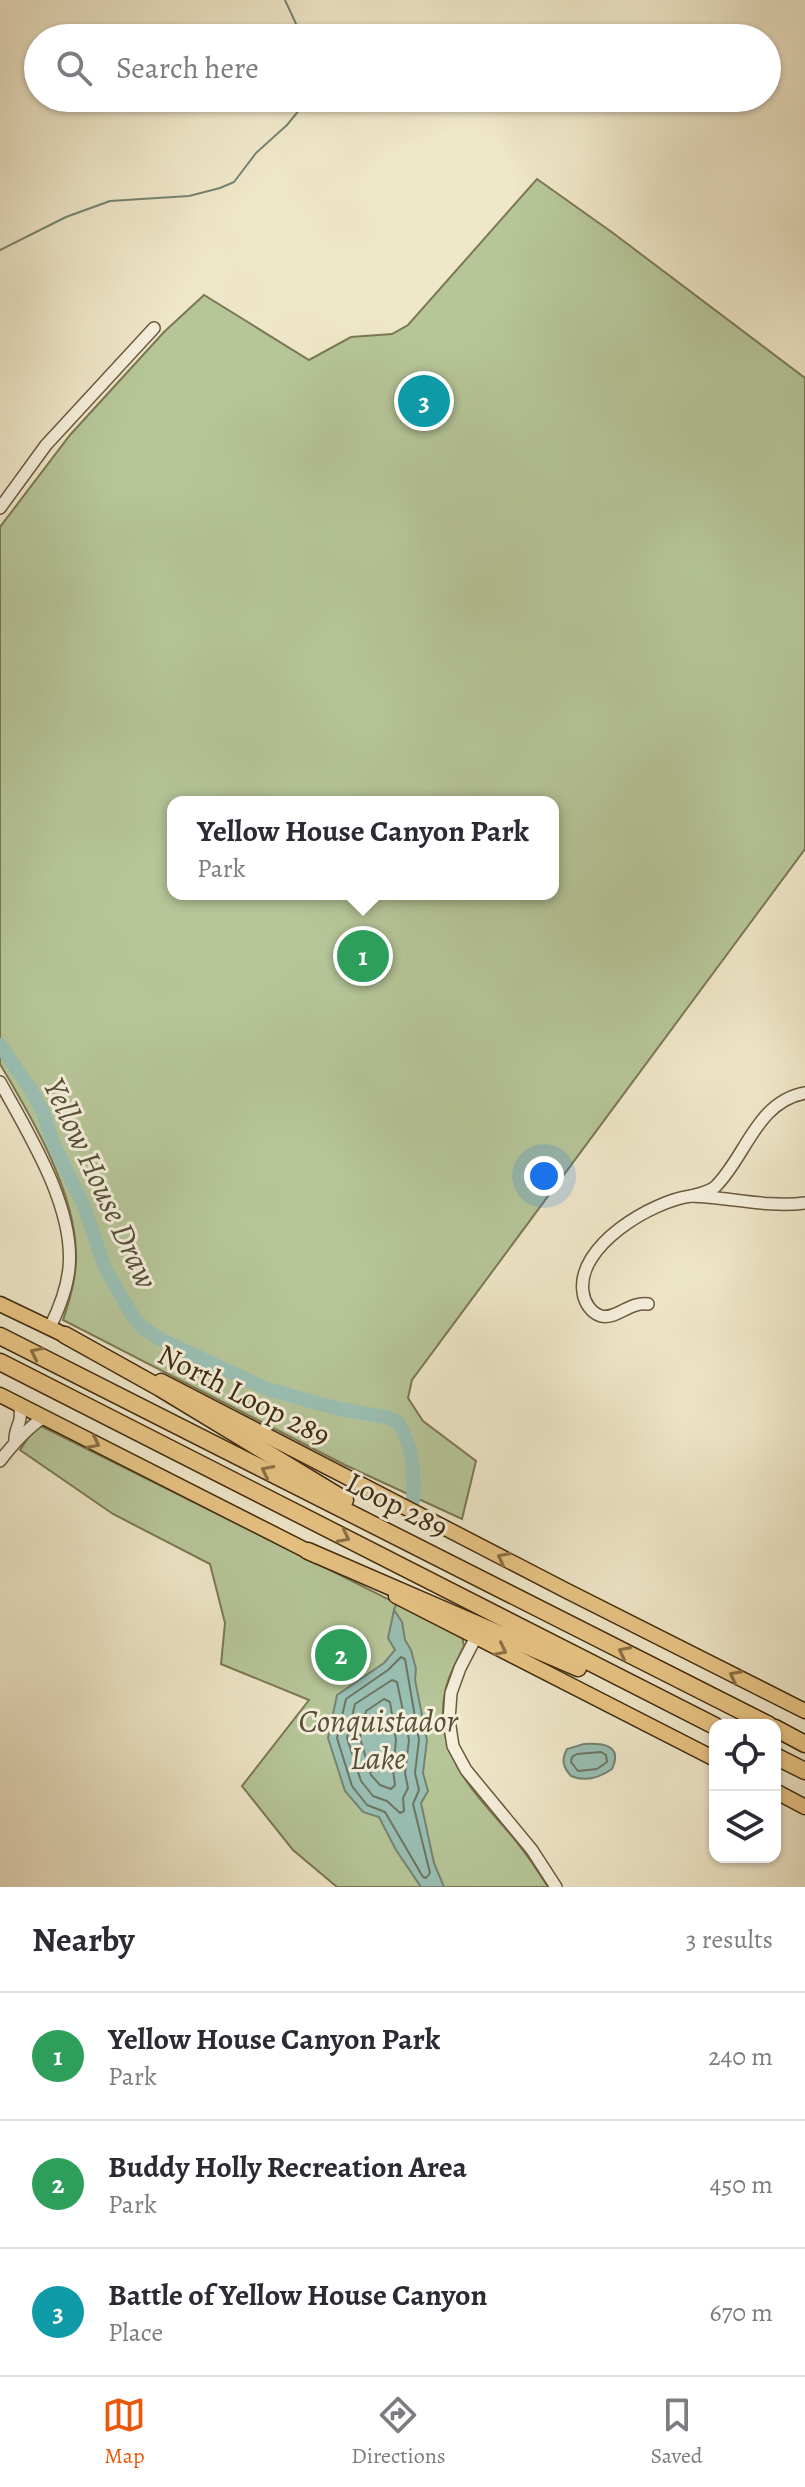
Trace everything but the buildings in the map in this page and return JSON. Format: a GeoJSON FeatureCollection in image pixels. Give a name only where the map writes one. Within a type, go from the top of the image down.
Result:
{"type":"FeatureCollection","features":[{"type":"Feature","properties":{"kind":"highway"},"geometry":{"type":"LineString","coordinates":[[58,1331],[180,1400],[417,1546]]}},
{"type":"Feature","properties":{"kind":"highway","name":"Loop 289"},"geometry":{"type":"LineString","coordinates":[[0,1336],[758,1719]]}},
{"type":"Feature","properties":{"kind":"highway","name":"Loop 289"},"geometry":{"type":"LineString","coordinates":[[0,1362],[709,1723]]}},
{"type":"Feature","properties":{"kind":"highway"},"geometry":{"type":"LineString","coordinates":[[308,1551],[516,1640],[668,1710],[695,1715]]}},
{"type":"Feature","properties":{"kind":"highway","name":"Loop 289"},"geometry":{"type":"LineString","coordinates":[[781,1730],[805,1742]]}},
{"type":"Feature","properties":{"kind":"highway"},"geometry":{"type":"LineString","coordinates":[[781,1759],[805,1771]]}},
{"type":"Feature","properties":{"kind":"main road","name":"North Loop 289"},"geometry":{"type":"LineString","coordinates":[[0,1304],[213,1407],[805,1711]]}},
{"type":"Feature","properties":{"kind":"main road"},"geometry":{"type":"LineString","coordinates":[[0,1395],[709,1756]]}},
{"type":"Feature","properties":{"kind":"main road"},"geometry":{"type":"LineString","coordinates":[[781,1794],[805,1807]]}},
{"type":"Feature","properties":{"kind":"street"},"geometry":{"type":"LineString","coordinates":[[0,508],[46,445],[154,328]]}},
{"type":"Feature","properties":{"kind":"street"},"geometry":{"type":"LineString","coordinates":[[0,1082],[47,1172],[65,1226],[69,1268],[59,1309],[58,1331]]}},
{"type":"Feature","properties":{"kind":"street"},"geometry":{"type":"LineString","coordinates":[[648,1304],[629,1306],[610,1316],[597,1315],[583,1296],[585,1271],[590,1259],[604,1243],[663,1203],[713,1189],[752,1132],[775,1107],[805,1093]]}},
{"type":"Feature","properties":{"kind":"street"},"geometry":{"type":"LineString","coordinates":[[691,1196],[789,1205],[805,1203]]}},
{"type":"Feature","properties":{"kind":"street"},"geometry":{"type":"LineString","coordinates":[[15,1441],[14,1434],[21,1419],[19,1404]]}},
{"type":"Feature","properties":{"kind":"street"},"geometry":{"type":"LineString","coordinates":[[0,1461],[15,1441],[44,1417]]}},
{"type":"Feature","properties":{"kind":"street"},"geometry":{"type":"LineString","coordinates":[[476,1637],[451,1693],[449,1720],[453,1746],[466,1770],[532,1850],[556,1887]]}},
{"type":"Feature","properties":{"kind":"green space"},"geometry":{"type":"Polygon","coordinates":[[[537,179],[805,378],[805,849],[412,1380],[408,1398],[423,1421],[476,1461],[462,1519],[345,1465],[63,1320],[76,1262],[74,1229],[60,1180],[49,1155],[0,1064],[0,527],[70,435],[164,332],[204,295],[309,360],[351,337],[392,334],[408,325],[537,179]]]}},
{"type":"Feature","properties":{"kind":"green space"},"geometry":{"type":"Polygon","coordinates":[[[41,1426],[462,1636],[464,1646],[446,1686],[443,1715],[445,1736],[462,1774],[548,1887],[337,1887],[293,1850],[242,1786],[309,1700],[221,1664],[225,1623],[210,1564],[113,1514],[20,1450],[34,1429],[41,1426]]]}},
{"type":"Feature","properties":{"kind":"water","name":"Conquistador Lake"},"geometry":{"type":"Polygon","coordinates":[[[394,1610],[402,1622],[416,1669],[415,1680],[427,1740],[423,1773],[428,1791],[421,1803],[434,1863],[444,1887],[421,1887],[396,1850],[379,1817],[363,1812],[345,1791],[328,1738],[337,1695],[384,1663],[395,1650],[388,1638],[394,1610]]]}},
{"type":"Feature","properties":{"kind":"water"},"geometry":{"type":"Polygon","coordinates":[[[584,1744],[604,1745],[613,1750],[615,1761],[612,1769],[592,1778],[571,1776],[564,1763],[565,1753],[567,1749],[584,1744]]]}},
{"type":"Feature","properties":{"kind":"waterway","name":"Yellow House Draw"},"geometry":{"type":"LineString","coordinates":[[285,0],[296,24]]}},
{"type":"Feature","properties":{"kind":"waterway","name":"Yellow House Draw"},"geometry":{"type":"LineString","coordinates":[[0,250],[66,217],[110,201],[189,196],[234,182],[256,153],[298,112]]}},
{"type":"Feature","properties":{"kind":"waterway","name":"Yellow House Draw"},"geometry":{"type":"LineString","coordinates":[[0,1045],[43,1112],[53,1143],[83,1204],[105,1268],[143,1328],[267,1389],[398,1422],[412,1460],[413,1501]]}},
{"type":"Feature","properties":{"kind":"waterway","name":"Yellow House Draw"},"geometry":{"type":"LineString","coordinates":[[394,1610],[396,1605]]}},
{"type":"Feature","properties":{"kind":"place","name":"Battle of Yellow House Canyon"},"geometry":{"type":"Point","coordinates":[424,401]}},
{"type":"Feature","properties":{"kind":"place","name":"Yellow House Canyon Park"},"geometry":{"type":"Point","coordinates":[363,956]}},
{"type":"Feature","properties":{"kind":"place","name":"Buddy Holly Recreation Area"},"geometry":{"type":"Point","coordinates":[341,1655]}}]}
